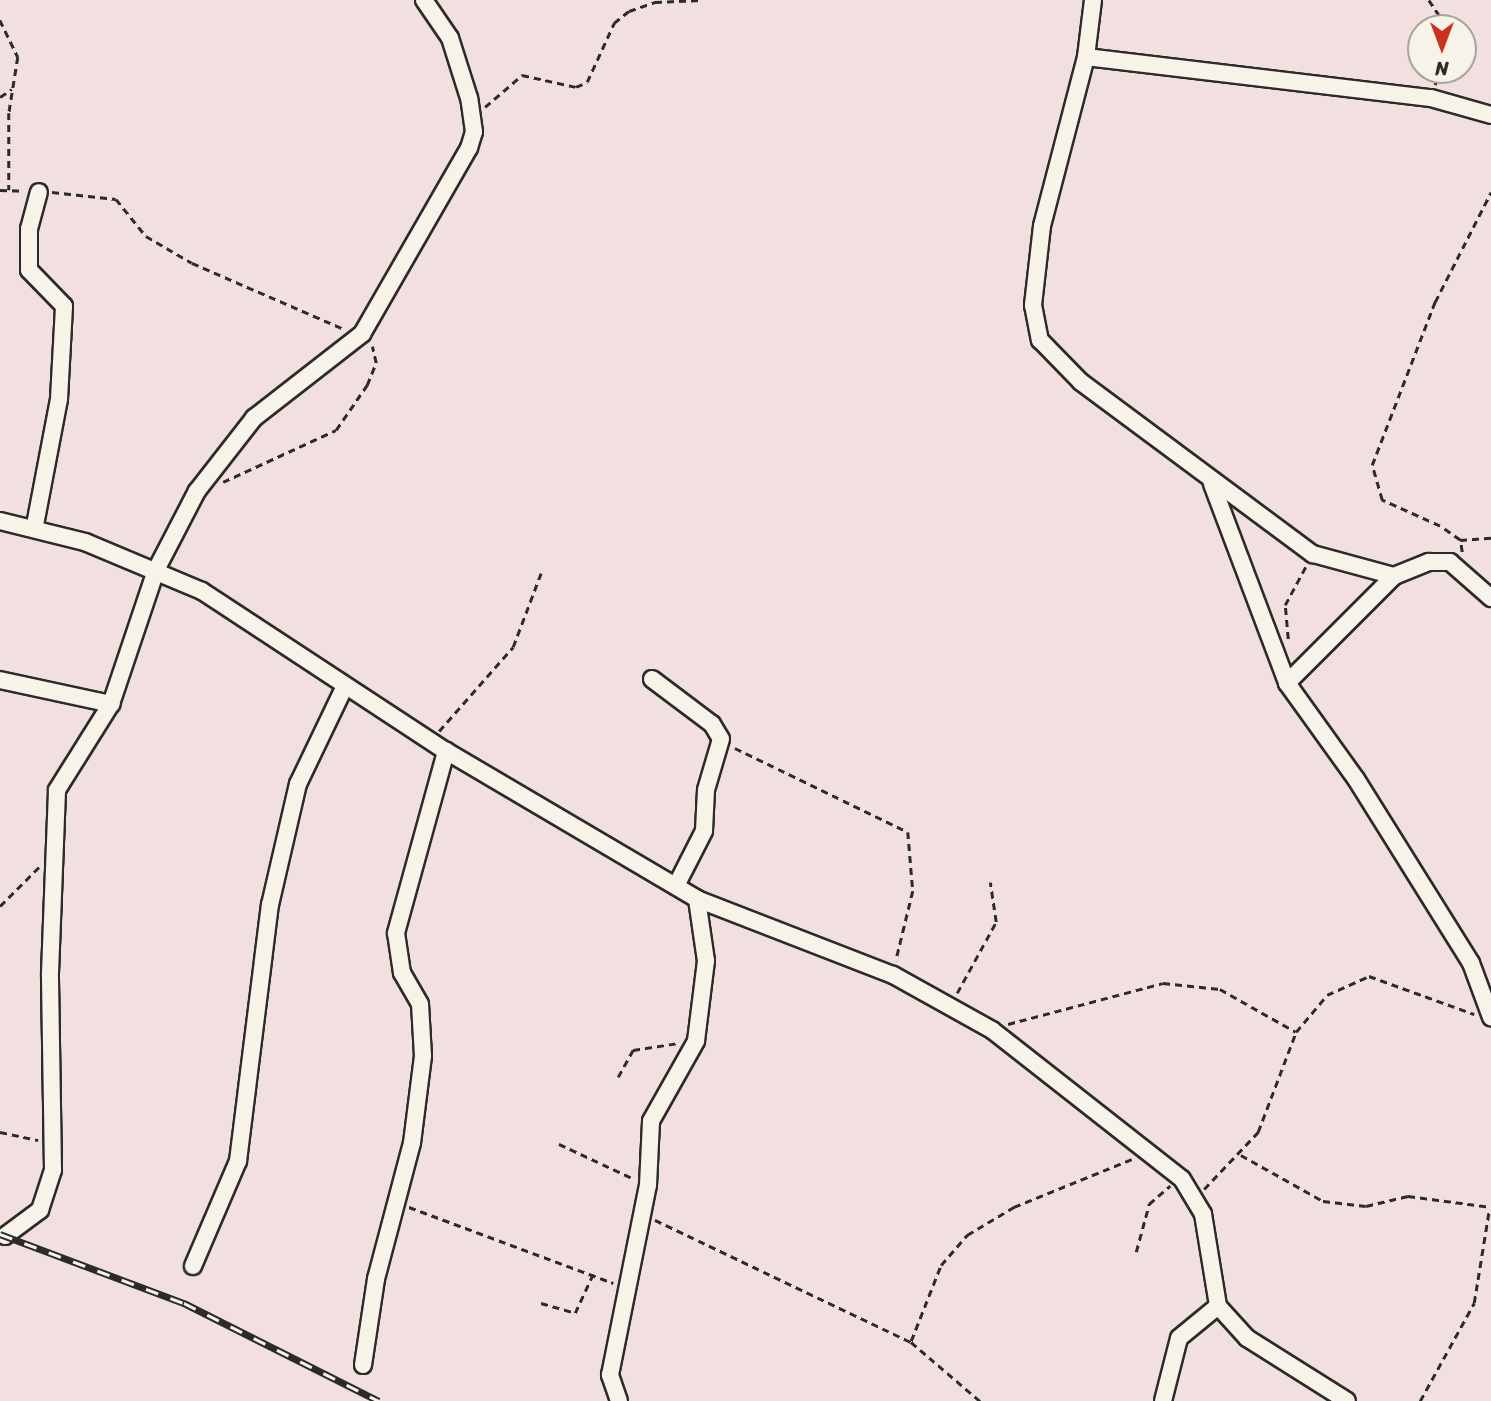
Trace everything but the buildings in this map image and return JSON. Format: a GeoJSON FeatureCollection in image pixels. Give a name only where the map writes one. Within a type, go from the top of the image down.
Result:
{"type":"FeatureCollection","features":[{"type":"Feature","properties":{"kind":"street"},"geometry":{"type":"LineString","coordinates":[[5,1236],[33,1218],[50,1194],[55,1143],[50,972],[57,790],[111,704],[156,570],[197,491],[254,418],[362,334],[445,196],[474,132],[450,37],[424,0]]}},
{"type":"Feature","properties":{"kind":"street"},"geometry":{"type":"LineString","coordinates":[[1093,0],[1086,57],[1042,226],[1033,305],[1040,340],[1080,382],[1212,484],[1313,554],[1394,576]]}},
{"type":"Feature","properties":{"kind":"street"},"geometry":{"type":"LineString","coordinates":[[1086,57],[1431,98],[1491,115]]}},
{"type":"Feature","properties":{"kind":"street"},"geometry":{"type":"LineString","coordinates":[[35,525],[54,435],[64,306],[29,270],[29,229],[39,192]]}},
{"type":"Feature","properties":{"kind":"street"},"geometry":{"type":"LineString","coordinates":[[1212,484],[1287,683],[1356,779],[1471,963],[1486,1017]]}},
{"type":"Feature","properties":{"kind":"street"},"geometry":{"type":"LineString","coordinates":[[0,521],[35,525],[156,570],[202,591],[446,751],[698,899],[893,975],[950,1003],[992,1030],[1151,1150],[1182,1179],[1195,1197],[1209,1235],[1218,1306],[1256,1344],[1346,1401]]}},
{"type":"Feature","properties":{"kind":"street"},"geometry":{"type":"LineString","coordinates":[[1287,683],[1394,576],[1429,562],[1465,570],[1491,598]]}},
{"type":"Feature","properties":{"kind":"street"},"geometry":{"type":"LineString","coordinates":[[652,679],[712,724],[721,739],[706,790],[704,831],[676,886]]}},
{"type":"Feature","properties":{"kind":"street"},"geometry":{"type":"LineString","coordinates":[[0,680],[111,704]]}},
{"type":"Feature","properties":{"kind":"street"},"geometry":{"type":"LineString","coordinates":[[193,1266],[238,1161],[270,905],[298,784],[345,686]]}},
{"type":"Feature","properties":{"kind":"street"},"geometry":{"type":"LineString","coordinates":[[363,1365],[397,1203],[423,1056],[420,1004],[401,972],[397,933],[446,751]]}},
{"type":"Feature","properties":{"kind":"street"},"geometry":{"type":"LineString","coordinates":[[619,1401],[610,1375],[648,1185],[653,1112],[696,1041],[706,961],[698,899]]}},
{"type":"Feature","properties":{"kind":"street"},"geometry":{"type":"LineString","coordinates":[[1163,1401],[1179,1338],[1218,1306]]}},
{"type":"Feature","properties":{"kind":"path"},"geometry":{"type":"LineString","coordinates":[[474,132],[481,111],[507,81],[522,75],[553,84],[587,82],[614,23],[629,11],[655,2],[702,0]]}},
{"type":"Feature","properties":{"kind":"path"},"geometry":{"type":"LineString","coordinates":[[0,20],[18,57],[12,89],[9,190]]}},
{"type":"Feature","properties":{"kind":"path"},"geometry":{"type":"LineString","coordinates":[[0,97],[12,89]]}},
{"type":"Feature","properties":{"kind":"path"},"geometry":{"type":"LineString","coordinates":[[0,190],[116,199],[146,236],[192,263],[362,334],[376,363],[353,411],[336,430],[197,491]]}},
{"type":"Feature","properties":{"kind":"path"},"geometry":{"type":"LineString","coordinates":[[1491,192],[1435,302],[1372,465],[1382,500],[1460,540],[1491,538]]}},
{"type":"Feature","properties":{"kind":"path"},"geometry":{"type":"LineString","coordinates":[[1460,540],[1465,570]]}},
{"type":"Feature","properties":{"kind":"path"},"geometry":{"type":"LineString","coordinates":[[1288,646],[1285,604],[1308,562]]}},
{"type":"Feature","properties":{"kind":"path"},"geometry":{"type":"LineString","coordinates":[[431,739],[513,647],[541,573]]}},
{"type":"Feature","properties":{"kind":"path"},"geometry":{"type":"LineString","coordinates":[[721,739],[775,772],[908,832],[913,891],[893,975]]}},
{"type":"Feature","properties":{"kind":"path"},"geometry":{"type":"LineString","coordinates":[[0,906],[26,887],[56,837]]}},
{"type":"Feature","properties":{"kind":"path"},"geometry":{"type":"LineString","coordinates":[[950,1003],[996,922],[990,882]]}},
{"type":"Feature","properties":{"kind":"path"},"geometry":{"type":"LineString","coordinates":[[1195,1197],[1241,1155],[1258,1132],[1296,1032],[1328,995],[1369,976],[1486,1017]]}},
{"type":"Feature","properties":{"kind":"path"},"geometry":{"type":"LineString","coordinates":[[992,1030],[1163,983],[1220,989],[1296,1032]]}},
{"type":"Feature","properties":{"kind":"path"},"geometry":{"type":"LineString","coordinates":[[618,1077],[634,1050],[696,1041]]}},
{"type":"Feature","properties":{"kind":"path"},"geometry":{"type":"LineString","coordinates":[[0,1132],[55,1143]]}},
{"type":"Feature","properties":{"kind":"path"},"geometry":{"type":"LineString","coordinates":[[559,1144],[648,1185]]}},
{"type":"Feature","properties":{"kind":"path"},"geometry":{"type":"LineString","coordinates":[[911,1342],[941,1265],[967,1235],[1014,1207],[1151,1150]]}},
{"type":"Feature","properties":{"kind":"path"},"geometry":{"type":"LineString","coordinates":[[1241,1155],[1323,1201],[1366,1206],[1419,1197],[1490,1208],[1474,1303],[1420,1401]]}},
{"type":"Feature","properties":{"kind":"path"},"geometry":{"type":"LineString","coordinates":[[1136,1252],[1149,1204],[1182,1179]]}},
{"type":"Feature","properties":{"kind":"path"},"geometry":{"type":"LineString","coordinates":[[397,1203],[593,1274],[629,1290]]}},
{"type":"Feature","properties":{"kind":"path"},"geometry":{"type":"LineString","coordinates":[[643,1213],[723,1257],[911,1342],[980,1401]]}},
{"type":"Feature","properties":{"kind":"path"},"geometry":{"type":"LineString","coordinates":[[541,1303],[575,1313],[593,1274]]}},
{"type":"Feature","properties":{"kind":"railway"},"geometry":{"type":"LineString","coordinates":[[0,1234],[184,1303],[379,1401]]}}]}
